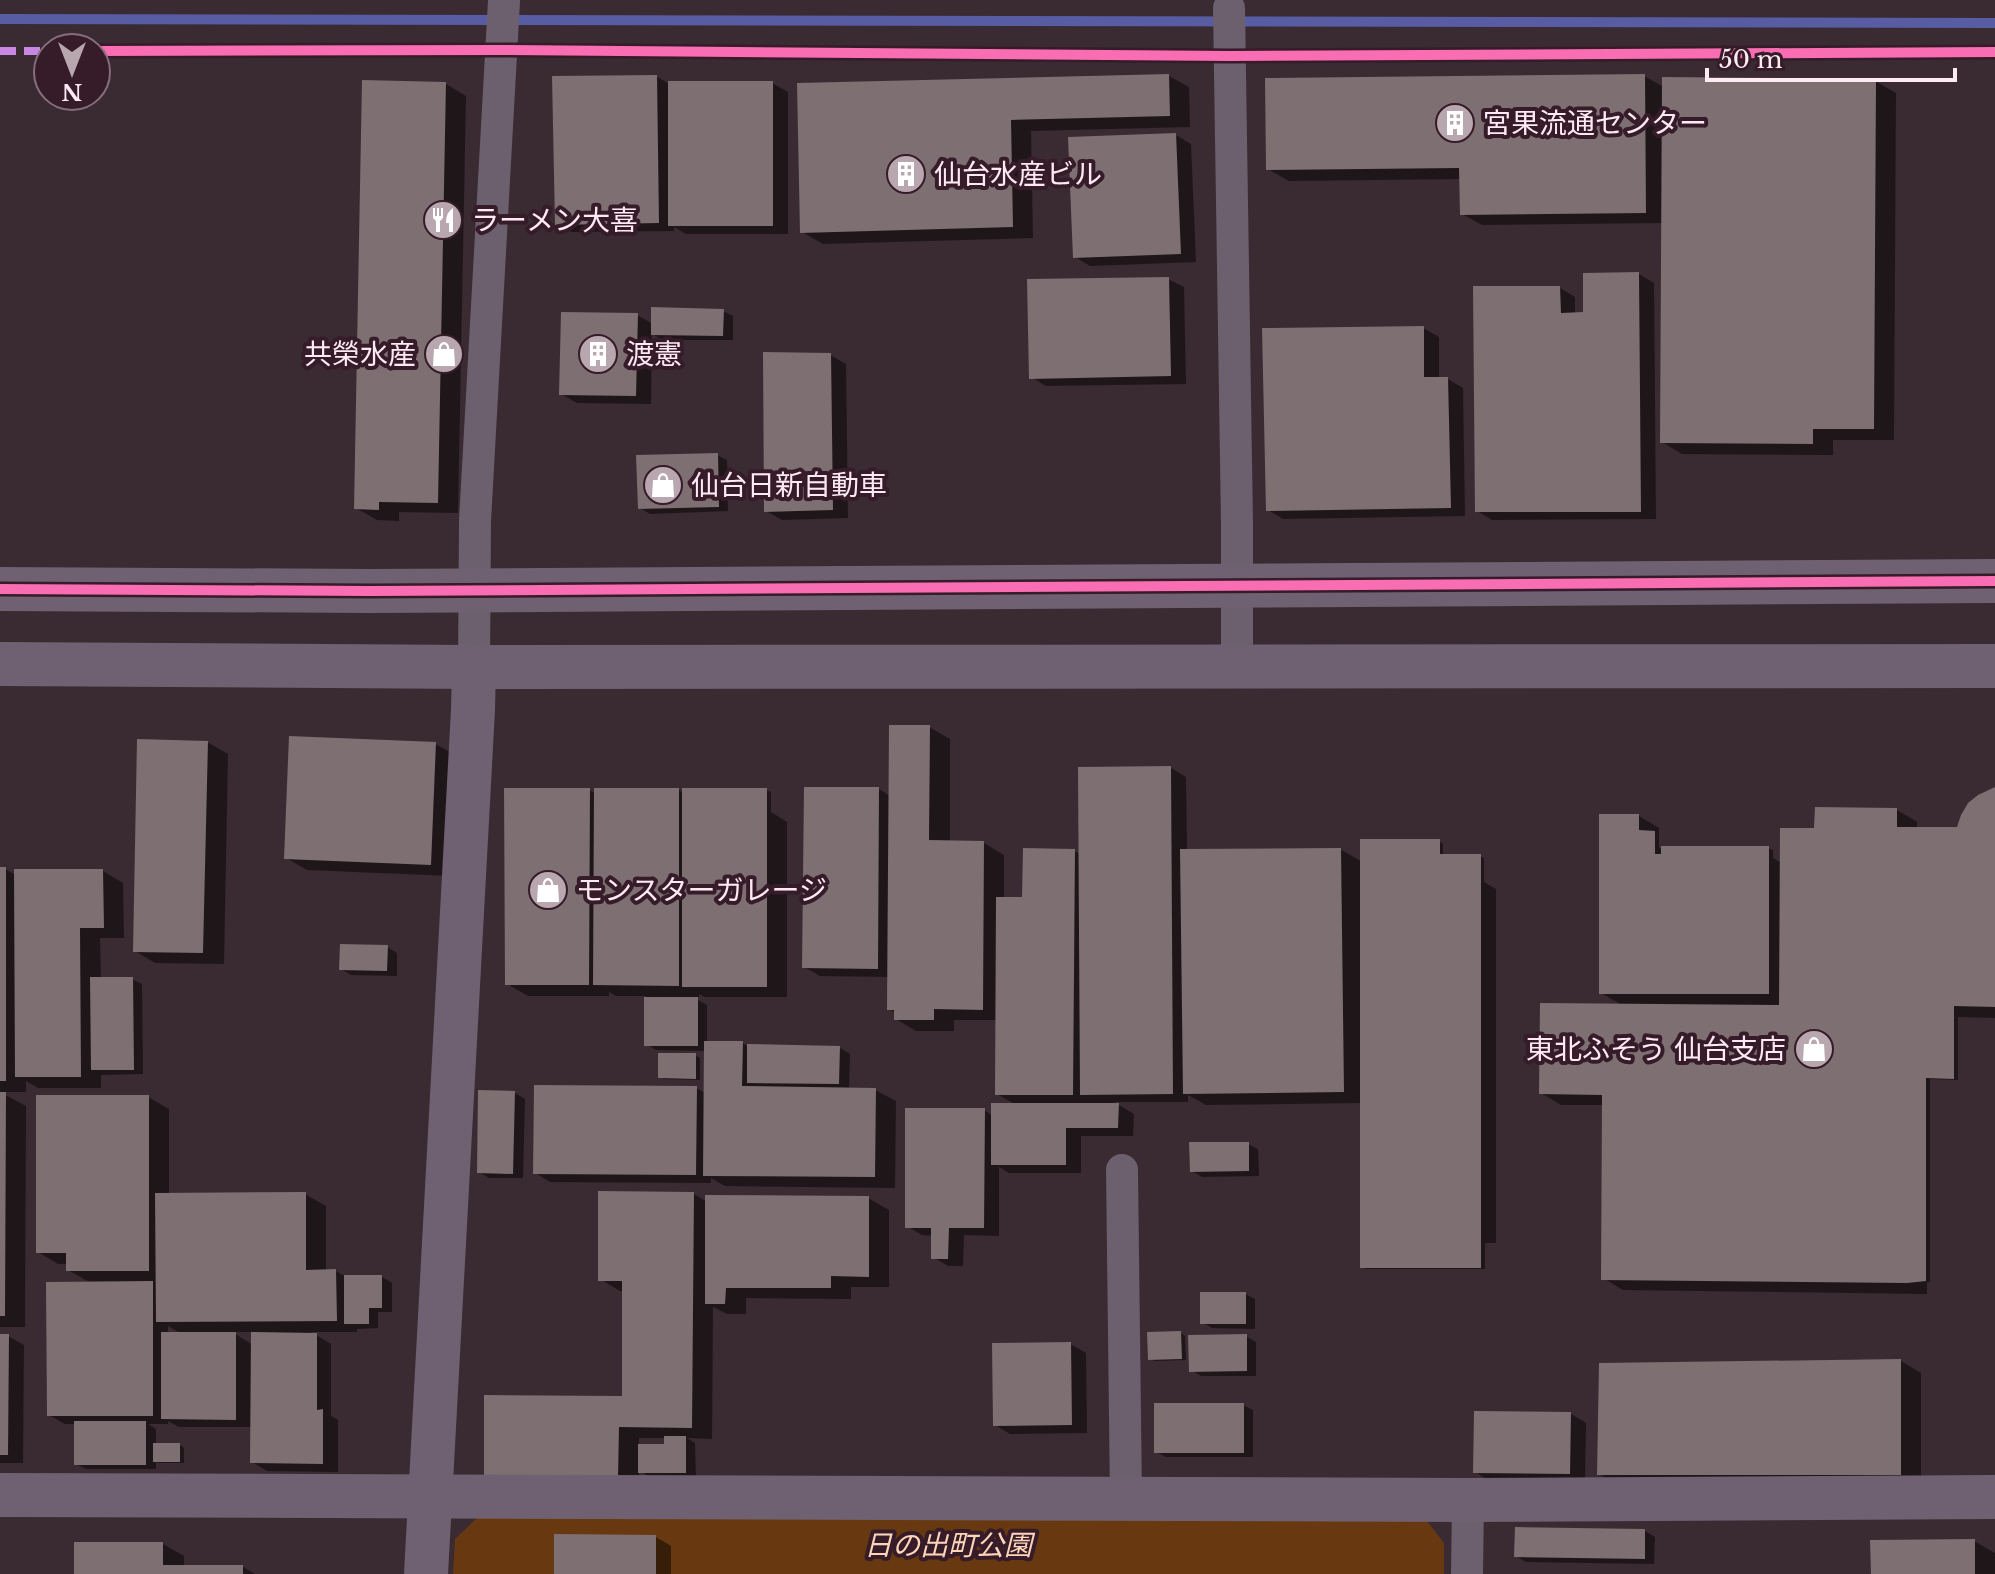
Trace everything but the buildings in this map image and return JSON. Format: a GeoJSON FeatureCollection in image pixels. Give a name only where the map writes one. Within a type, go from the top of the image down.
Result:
{"type":"FeatureCollection","features":[{"type":"Feature","properties":{"kind":"street"},"geometry":{"type":"LineString","coordinates":[[426,1574],[472,726],[476,505],[504,1]]}},
{"type":"Feature","properties":{"kind":"street"},"geometry":{"type":"LineString","coordinates":[[1229,8],[1237,667]]}},
{"type":"Feature","properties":{"kind":"street"},"geometry":{"type":"LineString","coordinates":[[0,589],[354,591],[1995,581]]}},
{"type":"Feature","properties":{"kind":"street"},"geometry":{"type":"LineString","coordinates":[[0,664],[474,667],[1995,666]]}},
{"type":"Feature","properties":{"kind":"street"},"geometry":{"type":"LineString","coordinates":[[1122,1170],[1126,1499]]}},
{"type":"Feature","properties":{"kind":"street"},"geometry":{"type":"LineString","coordinates":[[0,1495],[1468,1500],[1995,1497]]}},
{"type":"Feature","properties":{"kind":"street"},"geometry":{"type":"LineString","coordinates":[[1467,1574],[1468,1500]]}},
{"type":"Feature","properties":{"kind":"green space","name":"日の出町公園"},"geometry":{"type":"Polygon","coordinates":[[[478,1517],[1424,1517],[1444,1543],[1444,1574],[453,1574],[455,1539],[478,1517]]]}},
{"type":"Feature","properties":{"kind":"waterway"},"geometry":{"type":"LineString","coordinates":[[0,19],[1995,23]]}},
{"type":"Feature","properties":{"kind":"marked path"},"geometry":{"type":"LineString","coordinates":[[0,51],[32,51]]}},
{"type":"Feature","properties":{"kind":"cycle path"},"geometry":{"type":"LineString","coordinates":[[112,51],[502,50],[1230,56],[1995,52]]}},
{"type":"Feature","properties":{"kind":"cycle path"},"geometry":{"type":"LineString","coordinates":[[0,589],[370,591],[1995,581]]}},
{"type":"Feature","properties":{"kind":"place","name":"宮果流通センター"},"geometry":{"type":"Point","coordinates":[1455,123]}},
{"type":"Feature","properties":{"kind":"place","name":"仙台水産ビル"},"geometry":{"type":"Point","coordinates":[906,174]}},
{"type":"Feature","properties":{"kind":"place","name":"ラーメン大喜"},"geometry":{"type":"Point","coordinates":[443,220]}},
{"type":"Feature","properties":{"kind":"place","name":"共榮水産"},"geometry":{"type":"Point","coordinates":[444,354]}},
{"type":"Feature","properties":{"kind":"place","name":"渡憲"},"geometry":{"type":"Point","coordinates":[598,354]}},
{"type":"Feature","properties":{"kind":"place","name":"仙台日新自動車"},"geometry":{"type":"Point","coordinates":[663,485]}},
{"type":"Feature","properties":{"kind":"place","name":"モンスターガレージ"},"geometry":{"type":"Point","coordinates":[548,890]}},
{"type":"Feature","properties":{"kind":"place","name":"東北ふそう 仙台支店"},"geometry":{"type":"Point","coordinates":[1814,1049]}}]}
